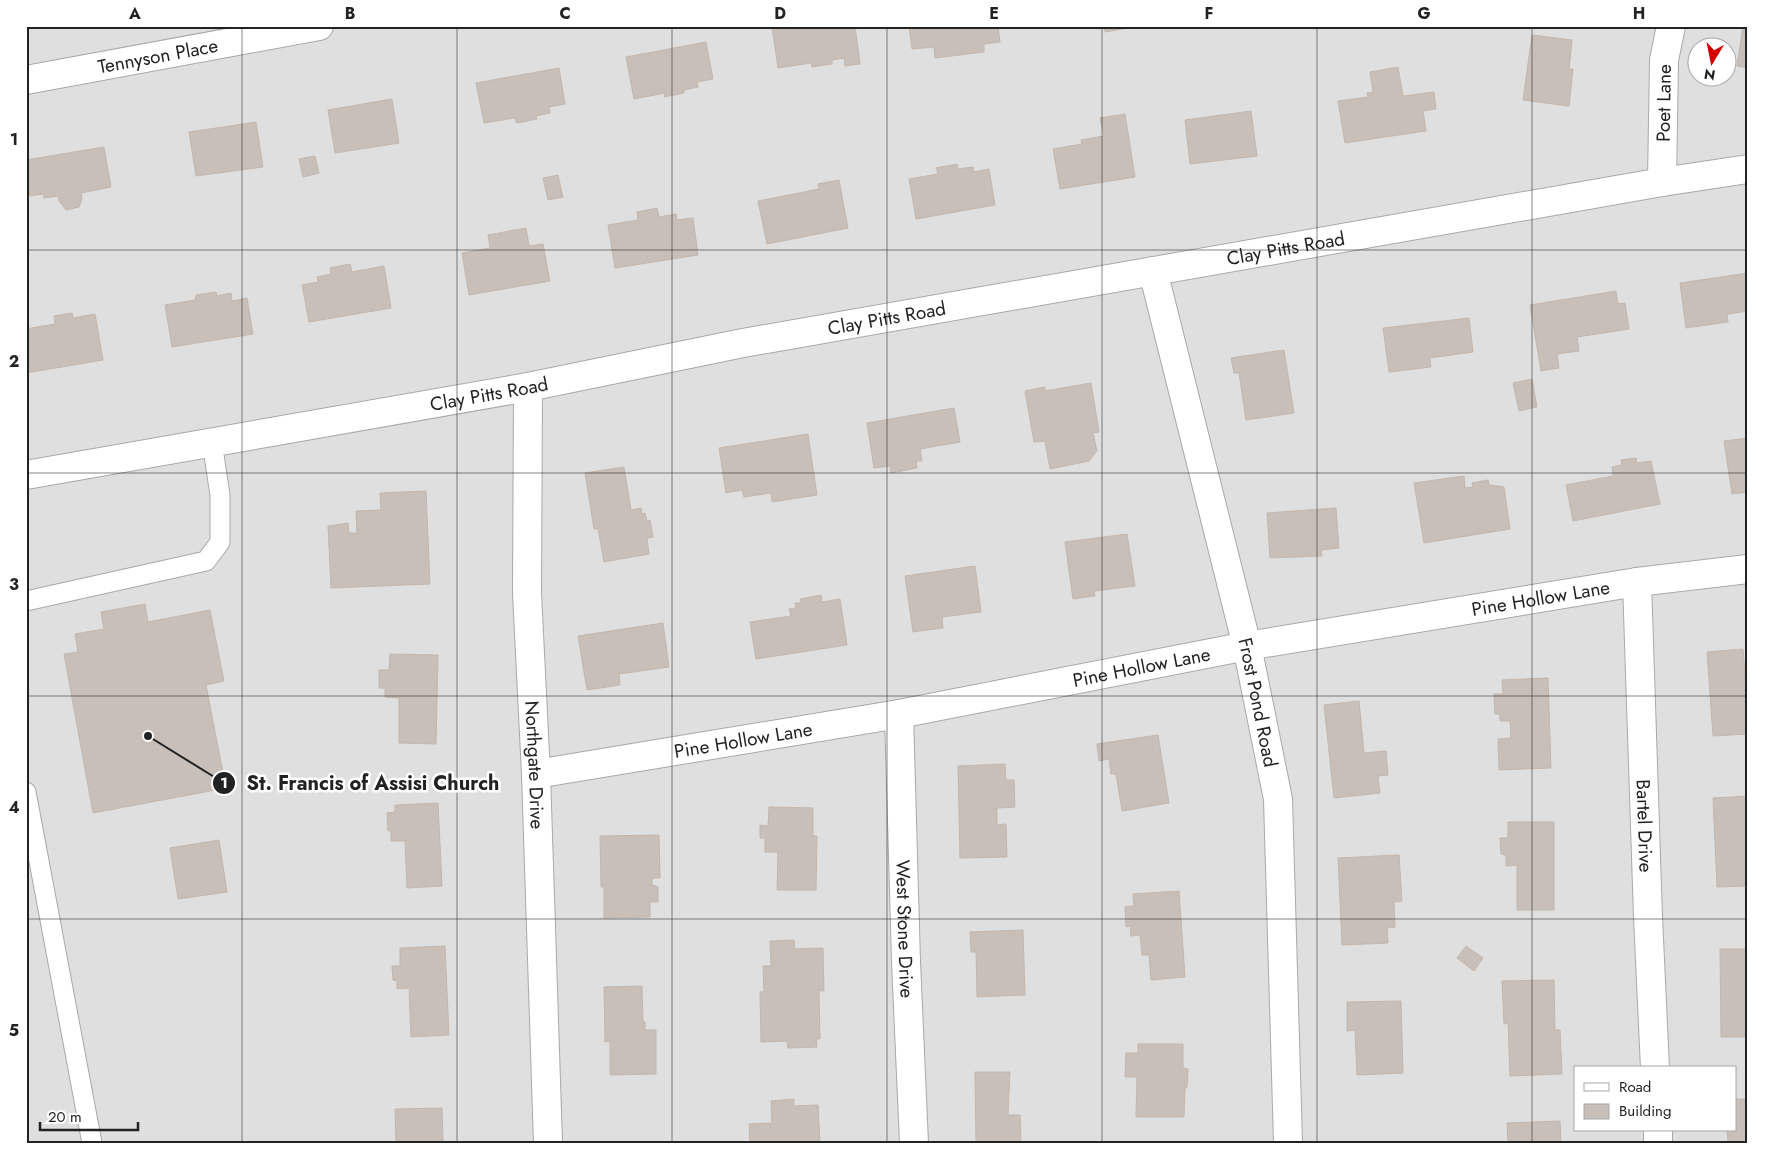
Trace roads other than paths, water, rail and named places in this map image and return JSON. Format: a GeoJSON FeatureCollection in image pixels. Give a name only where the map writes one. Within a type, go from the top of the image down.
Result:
{"type":"FeatureCollection","features":[{"type":"Feature","properties":{"kind":"street","name":"Tennyson Place"},"geometry":{"type":"LineString","coordinates":[[26,80],[319,26]]}},
{"type":"Feature","properties":{"kind":"street","name":"Poet Lane"},"geometry":{"type":"LineString","coordinates":[[1662,182],[1664,60],[1671,26]]}},
{"type":"Feature","properties":{"kind":"street","name":"Clay Pitts Road"},"geometry":{"type":"LineString","coordinates":[[26,475],[528,387],[743,343],[1662,182],[1748,169]]}},
{"type":"Feature","properties":{"kind":"street","name":"Frost Pond Road"},"geometry":{"type":"LineString","coordinates":[[1153,271],[1247,646],[1278,799],[1288,1143]]}},
{"type":"Feature","properties":{"kind":"street","name":"Northgate Drive"},"geometry":{"type":"LineString","coordinates":[[528,387],[526,593],[536,774],[548,1143]]}},
{"type":"Feature","properties":{"kind":"street","name":"Pine Hollow Lane"},"geometry":{"type":"LineString","coordinates":[[536,774],[899,714],[1247,646],[1636,582],[1748,569]]}},
{"type":"Feature","properties":{"kind":"street","name":"Bartel Drive"},"geometry":{"type":"LineString","coordinates":[[1636,582],[1647,907],[1655,1066]]}},
{"type":"Feature","properties":{"kind":"street","name":"West Stone Drive"},"geometry":{"type":"LineString","coordinates":[[899,714],[906,962],[914,1143]]}},
{"type":"Feature","properties":{"kind":"lane"},"geometry":{"type":"LineString","coordinates":[[26,601],[206,561],[220,542],[220,494],[212,442]]}},
{"type":"Feature","properties":{"kind":"lane"},"geometry":{"type":"LineString","coordinates":[[26,792],[32,848],[92,1143]]}},
{"type":"Feature","properties":{"kind":"place","name":"St. Francis of Assisi Church"},"geometry":{"type":"Point","coordinates":[148,736]}}]}
